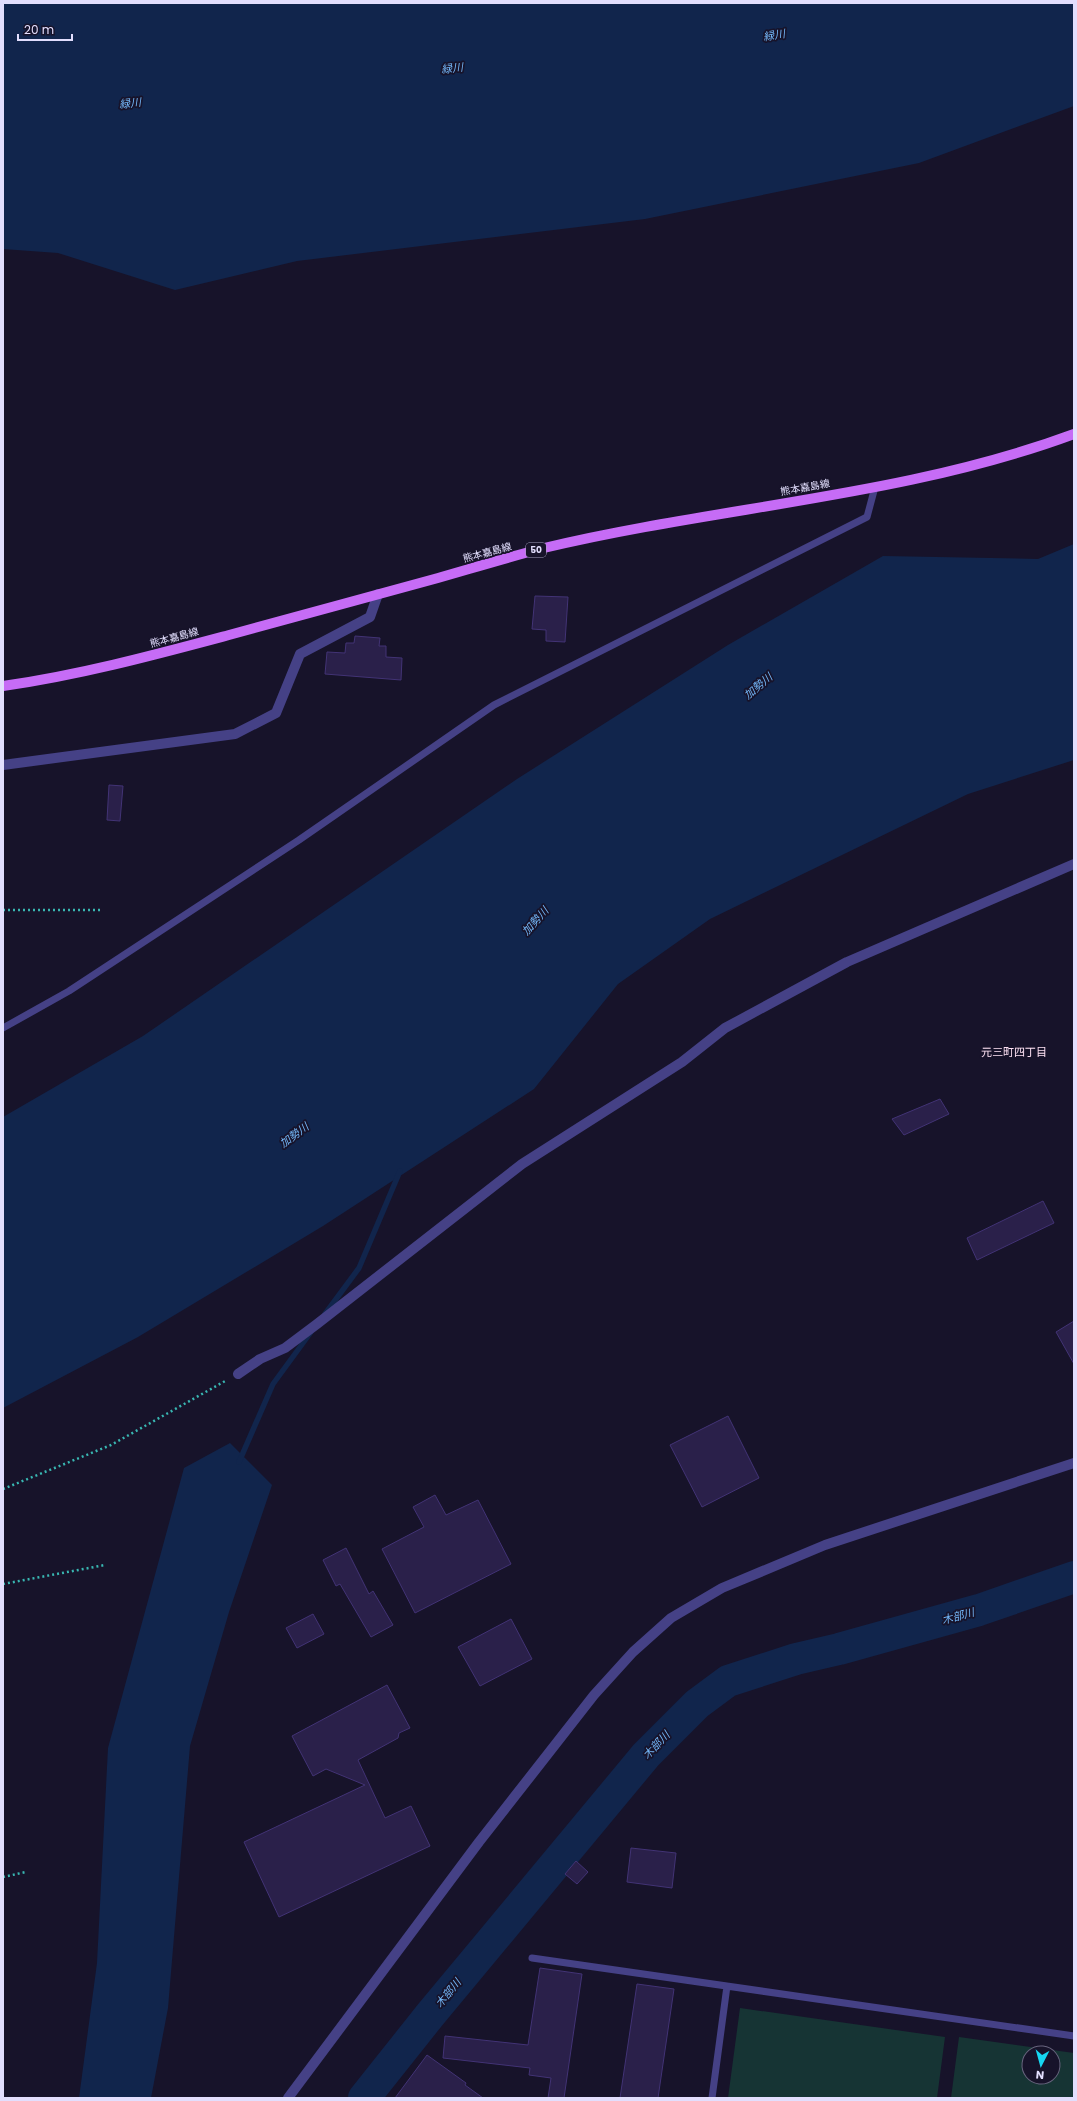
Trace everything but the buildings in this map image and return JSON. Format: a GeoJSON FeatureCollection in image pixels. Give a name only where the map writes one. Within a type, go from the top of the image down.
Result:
{"type":"FeatureCollection","features":[{"type":"Feature","properties":{"kind":"main road","name":"熊本嘉島線"},"geometry":{"type":"LineString","coordinates":[[3,686],[58,678],[137,660],[544,548],[672,522],[875,487],[970,466],[1014,454],[1074,434]]}},
{"type":"Feature","properties":{"kind":"street"},"geometry":{"type":"LineString","coordinates":[[3,765],[235,734],[276,713],[300,654],[370,617],[378,594]]}},
{"type":"Feature","properties":{"kind":"street"},"geometry":{"type":"LineString","coordinates":[[238,1374],[260,1359],[285,1348],[522,1164],[682,1062],[725,1028],[847,962],[1074,864]]}},
{"type":"Feature","properties":{"kind":"street"},"geometry":{"type":"LineString","coordinates":[[288,2098],[479,1842],[594,1696],[632,1652],[671,1618],[722,1588],[825,1545],[1074,1463]]}},
{"type":"Feature","properties":{"kind":"lane"},"geometry":{"type":"LineString","coordinates":[[3,1028],[70,991],[292,844],[494,705],[867,517],[875,487]]}},
{"type":"Feature","properties":{"kind":"lane"},"geometry":{"type":"LineString","coordinates":[[532,1958],[1074,2036]]}},
{"type":"Feature","properties":{"kind":"lane"},"geometry":{"type":"LineString","coordinates":[[712,2098],[726,1986]]}},
{"type":"Feature","properties":{"kind":"path"},"geometry":{"type":"LineString","coordinates":[[3,910],[102,910]]}},
{"type":"Feature","properties":{"kind":"path"},"geometry":{"type":"LineString","coordinates":[[3,1489],[111,1445],[238,1374]]}},
{"type":"Feature","properties":{"kind":"path"},"geometry":{"type":"LineString","coordinates":[[3,1584],[104,1565]]}},
{"type":"Feature","properties":{"kind":"path"},"geometry":{"type":"LineString","coordinates":[[3,1877],[26,1872]]}},
{"type":"Feature","properties":{"kind":"green space"},"geometry":{"type":"Polygon","coordinates":[[[740,2008],[945,2037],[937,2098],[728,2098],[740,2008]]]}},
{"type":"Feature","properties":{"kind":"green space"},"geometry":{"type":"Polygon","coordinates":[[[959,2037],[1021,2046],[1021,2085],[1061,2085],[1061,2051],[1074,2053],[1074,2098],[951,2098],[959,2037]]]}},
{"type":"Feature","properties":{"kind":"water","name":"緑川"},"geometry":{"type":"Polygon","coordinates":[[[3,3],[1074,3],[1074,106],[919,163],[645,219],[297,261],[175,290],[58,253],[3,249],[3,3]]]}},
{"type":"Feature","properties":{"kind":"water","name":"加勢川"},"geometry":{"type":"Polygon","coordinates":[[[1074,544],[1074,760],[968,794],[710,919],[618,984],[534,1089],[323,1226],[138,1337],[3,1408],[3,1117],[143,1036],[517,779],[728,645],[883,556],[1038,559],[1074,544]]]}},
{"type":"Feature","properties":{"kind":"water"},"geometry":{"type":"Polygon","coordinates":[[[230,1443],[272,1485],[229,1612],[190,1746],[168,2008],[151,2098],[79,2098],[97,1963],[108,1748],[184,1468],[230,1443]]]}},
{"type":"Feature","properties":{"kind":"waterway"},"geometry":{"type":"LineString","coordinates":[[325,1314],[359,1268],[400,1171]]}},
{"type":"Feature","properties":{"kind":"waterway"},"geometry":{"type":"LineString","coordinates":[[239,1462],[273,1384],[311,1332]]}},
{"type":"Feature","properties":{"kind":"waterway","name":"木部川"},"geometry":{"type":"LineString","coordinates":[[364,2098],[430,2015],[646,1755],[697,1704],[728,1681],[796,1659],[839,1649],[979,1610],[1074,1577]]}},
{"type":"Feature","properties":{"kind":"district","name":"元三町四丁目"},"geometry":{"type":"Point","coordinates":[1014,1052]}}]}
